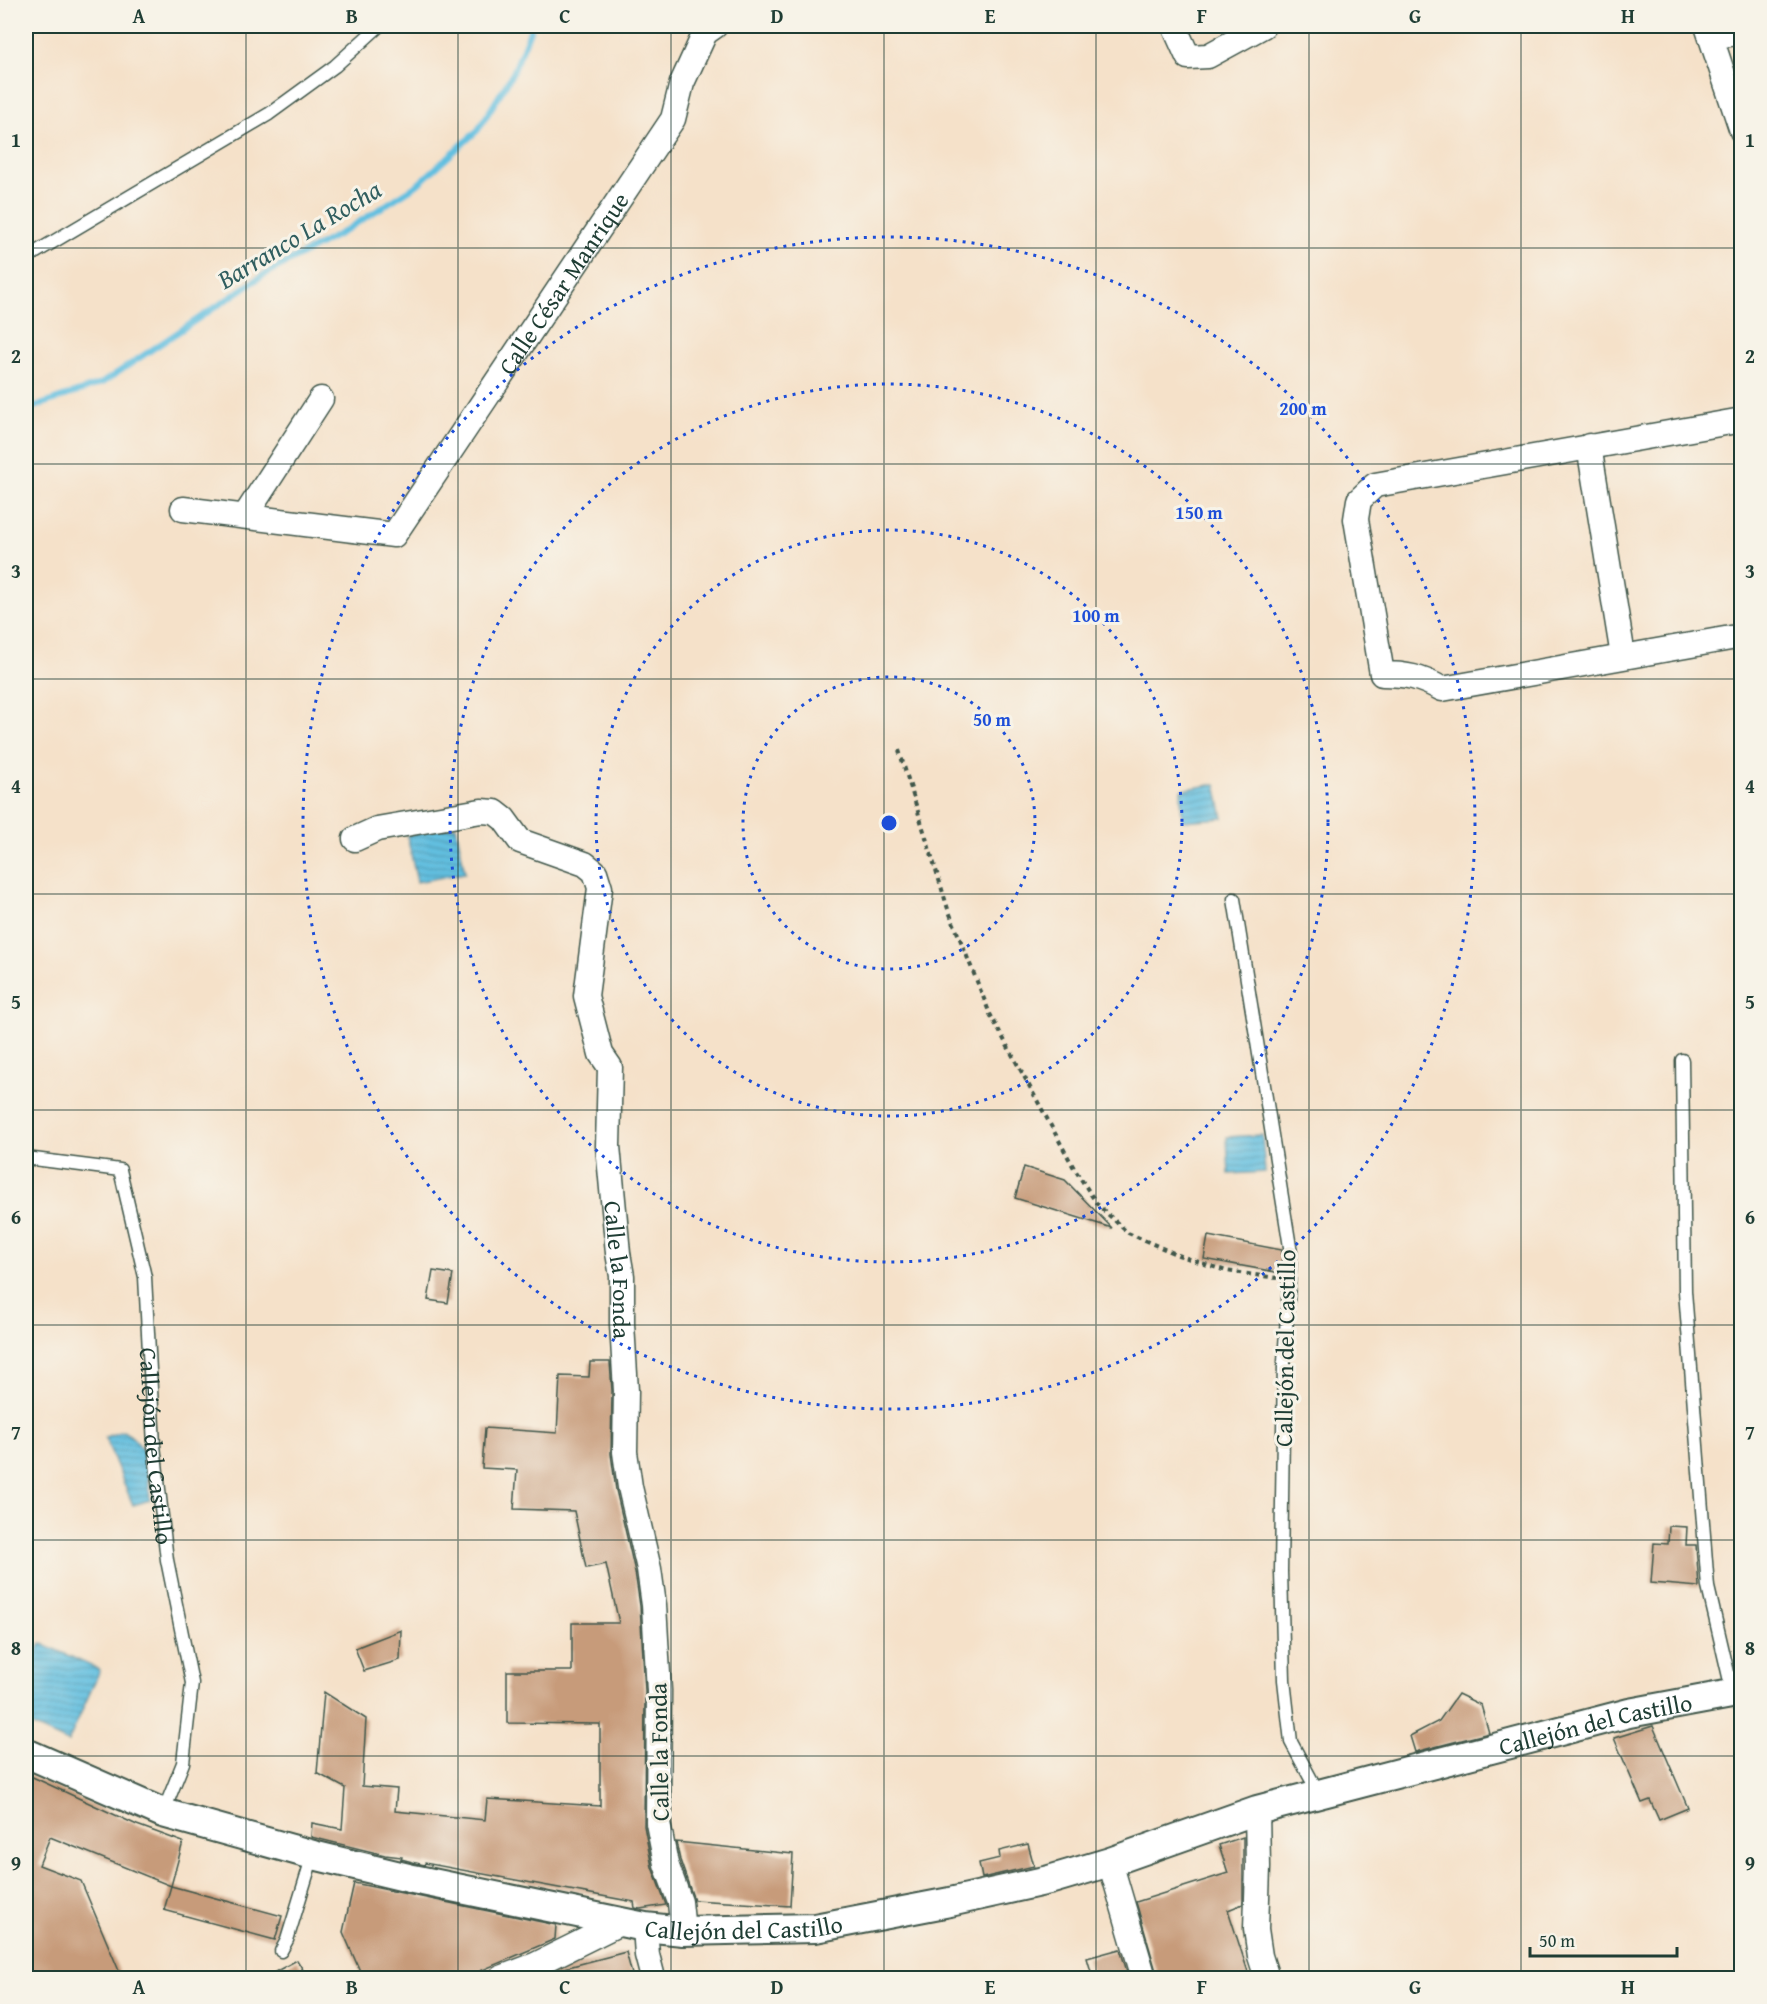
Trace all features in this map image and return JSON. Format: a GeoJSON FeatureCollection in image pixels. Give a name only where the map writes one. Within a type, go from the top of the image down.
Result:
{"type":"FeatureCollection","features":[{"type":"Feature","properties":{"kind":"street","name":"Calle César Manrique"},"geometry":{"type":"LineString","coordinates":[[245,516],[394,535],[673,119],[682,83],[705,33],[715,26]]}},
{"type":"Feature","properties":{"kind":"street"},"geometry":{"type":"LineString","coordinates":[[1174,26],[1188,57],[1208,56],[1263,26]]}},
{"type":"Feature","properties":{"kind":"street"},"geometry":{"type":"LineString","coordinates":[[1742,32],[1710,32],[1742,130]]}},
{"type":"Feature","properties":{"kind":"street"},"geometry":{"type":"LineString","coordinates":[[183,508],[245,516],[321,399]]}},
{"type":"Feature","properties":{"kind":"street"},"geometry":{"type":"LineString","coordinates":[[1742,420],[1375,484],[1359,500],[1356,519],[1382,674],[1404,674],[1424,679],[1442,689],[1742,636]]}},
{"type":"Feature","properties":{"kind":"street"},"geometry":{"type":"LineString","coordinates":[[1589,446],[1623,656]]}},
{"type":"Feature","properties":{"kind":"street","name":"Calle la Fonda"},"geometry":{"type":"LineString","coordinates":[[355,839],[377,830],[481,810],[495,812],[504,819],[520,841],[585,864],[595,872],[600,888],[586,996],[601,1054],[610,1067],[609,1146],[622,1276],[621,1324],[626,1391],[625,1452],[654,1605],[659,1691],[658,1823],[666,1864],[680,1902],[683,1931]]}},
{"type":"Feature","properties":{"kind":"street","name":"Callejón del Castillo"},"geometry":{"type":"LineString","coordinates":[[26,1753],[163,1813],[312,1855],[413,1880],[633,1925],[683,1931],[815,1928],[1049,1880],[1110,1862],[1257,1810],[1629,1713],[1737,1693]]}},
{"type":"Feature","properties":{"kind":"street"},"geometry":{"type":"LineString","coordinates":[[1257,1810],[1256,1929],[1260,1956],[1267,1978]]}},
{"type":"Feature","properties":{"kind":"street"},"geometry":{"type":"LineString","coordinates":[[1110,1862],[1144,1978]]}},
{"type":"Feature","properties":{"kind":"street"},"geometry":{"type":"LineString","coordinates":[[501,1978],[553,1968],[633,1925],[647,1955],[653,1978]]}},
{"type":"Feature","properties":{"kind":"lane"},"geometry":{"type":"LineString","coordinates":[[26,258],[268,114],[334,66],[379,26]]}},
{"type":"Feature","properties":{"kind":"lane","name":"Callejón del Castillo"},"geometry":{"type":"LineString","coordinates":[[1234,899],[1290,1253],[1284,1362],[1281,1549],[1284,1680],[1291,1742],[1318,1794]]}},
{"type":"Feature","properties":{"kind":"lane","name":"Callejón del Castillo"},"geometry":{"type":"LineString","coordinates":[[1682,1060],[1685,1291],[1708,1587],[1737,1693]]}},
{"type":"Feature","properties":{"kind":"lane","name":"Callejón del Castillo"},"geometry":{"type":"LineString","coordinates":[[26,1158],[120,1170],[145,1277],[154,1445],[167,1560],[192,1683],[183,1763],[163,1813]]}},
{"type":"Feature","properties":{"kind":"lane"},"geometry":{"type":"LineString","coordinates":[[281,1951],[287,1940],[312,1855]]}},
{"type":"Feature","properties":{"kind":"path"},"geometry":{"type":"LineString","coordinates":[[899,750],[948,909],[990,1014],[1096,1204],[1128,1233],[1178,1255],[1226,1271],[1289,1280]]}},
{"type":"Feature","properties":{"kind":"water"},"geometry":{"type":"Polygon","coordinates":[[[1216,784],[1223,818],[1182,821],[1181,790],[1216,784]]]}},
{"type":"Feature","properties":{"kind":"water"},"geometry":{"type":"Polygon","coordinates":[[[456,826],[465,873],[417,882],[407,835],[456,826]]]}},
{"type":"Feature","properties":{"kind":"water"},"geometry":{"type":"Polygon","coordinates":[[[1262,1135],[1265,1172],[1229,1174],[1227,1137],[1262,1135]]]}},
{"type":"Feature","properties":{"kind":"water"},"geometry":{"type":"Polygon","coordinates":[[[123,1431],[139,1444],[148,1469],[150,1500],[133,1505],[105,1437],[123,1431]]]}},
{"type":"Feature","properties":{"kind":"water"},"geometry":{"type":"Polygon","coordinates":[[[41,1643],[100,1670],[68,1742],[26,1723],[26,1677],[41,1643]]]}},
{"type":"Feature","properties":{"kind":"building"},"geometry":{"type":"Polygon","coordinates":[[[1024,1167],[1065,1180],[1112,1228],[1015,1198],[1024,1167]]]}},
{"type":"Feature","properties":{"kind":"building"},"geometry":{"type":"Polygon","coordinates":[[[1208,1236],[1282,1250],[1281,1273],[1204,1259],[1208,1236]]]}},
{"type":"Feature","properties":{"kind":"building"},"geometry":{"type":"Polygon","coordinates":[[[433,1271],[453,1274],[448,1303],[428,1300],[433,1271]]]}},
{"type":"Feature","properties":{"kind":"building"},"geometry":{"type":"Polygon","coordinates":[[[590,1362],[610,1362],[611,1454],[616,1490],[635,1572],[640,1606],[645,1691],[644,1826],[652,1867],[666,1905],[640,1909],[635,1908],[634,1902],[425,1863],[424,1865],[401,1859],[402,1857],[311,1837],[312,1823],[342,1829],[345,1788],[317,1773],[324,1692],[366,1719],[362,1786],[397,1789],[395,1811],[485,1820],[487,1799],[600,1806],[600,1724],[507,1723],[507,1671],[572,1671],[572,1623],[619,1623],[606,1564],[586,1568],[574,1511],[514,1509],[517,1470],[482,1468],[485,1428],[557,1433],[560,1376],[589,1377],[590,1362]]]}},
{"type":"Feature","properties":{"kind":"building"},"geometry":{"type":"Polygon","coordinates":[[[1669,1526],[1687,1527],[1686,1545],[1696,1545],[1699,1587],[1651,1583],[1654,1543],[1668,1544],[1669,1526]]]}},
{"type":"Feature","properties":{"kind":"building"},"geometry":{"type":"Polygon","coordinates":[[[401,1630],[400,1660],[364,1671],[355,1648],[401,1630]]]}},
{"type":"Feature","properties":{"kind":"building"},"geometry":{"type":"Polygon","coordinates":[[[1458,1694],[1481,1705],[1489,1733],[1415,1752],[1410,1736],[1439,1721],[1458,1694]]]}},
{"type":"Feature","properties":{"kind":"building"},"geometry":{"type":"Polygon","coordinates":[[[1653,1726],[1688,1808],[1659,1820],[1650,1800],[1642,1803],[1614,1738],[1653,1726]]]}},
{"type":"Feature","properties":{"kind":"building"},"geometry":{"type":"Polygon","coordinates":[[[26,1774],[137,1825],[183,1842],[171,1886],[50,1837],[39,1865],[81,1881],[122,1978],[26,1978],[26,1774]]]}},
{"type":"Feature","properties":{"kind":"building"},"geometry":{"type":"Polygon","coordinates":[[[1243,1837],[1243,1904],[1228,1910],[1250,1978],[1158,1978],[1136,1902],[1228,1873],[1219,1845],[1243,1837]]]}},
{"type":"Feature","properties":{"kind":"building"},"geometry":{"type":"Polygon","coordinates":[[[676,1842],[793,1854],[790,1906],[694,1900],[676,1842]]]}},
{"type":"Feature","properties":{"kind":"building"},"geometry":{"type":"Polygon","coordinates":[[[1028,1844],[1034,1866],[982,1878],[979,1863],[1000,1858],[999,1851],[1028,1844]]]}},
{"type":"Feature","properties":{"kind":"building"},"geometry":{"type":"Polygon","coordinates":[[[354,1883],[556,1925],[555,1939],[464,1978],[363,1978],[343,1932],[354,1883]]]}},
{"type":"Feature","properties":{"kind":"building"},"geometry":{"type":"Polygon","coordinates":[[[171,1886],[282,1916],[275,1940],[164,1910],[171,1886]]]}},
{"type":"Feature","properties":{"kind":"building"},"geometry":{"type":"Polygon","coordinates":[[[1120,1949],[1129,1978],[1093,1978],[1087,1958],[1120,1949]]]}},
{"type":"Feature","properties":{"kind":"building"},"geometry":{"type":"Polygon","coordinates":[[[626,1952],[633,1978],[546,1978],[557,1970],[626,1952]]]}},
{"type":"Feature","properties":{"kind":"building"},"geometry":{"type":"Polygon","coordinates":[[[297,1960],[308,1978],[264,1978],[297,1960]]]}},
{"type":"Feature","properties":{"kind":"waterway","name":"Barranco La Rocha"},"geometry":{"type":"LineString","coordinates":[[26,410],[102,383],[262,276],[343,232],[417,185],[478,130],[513,73],[532,26]]}}]}
